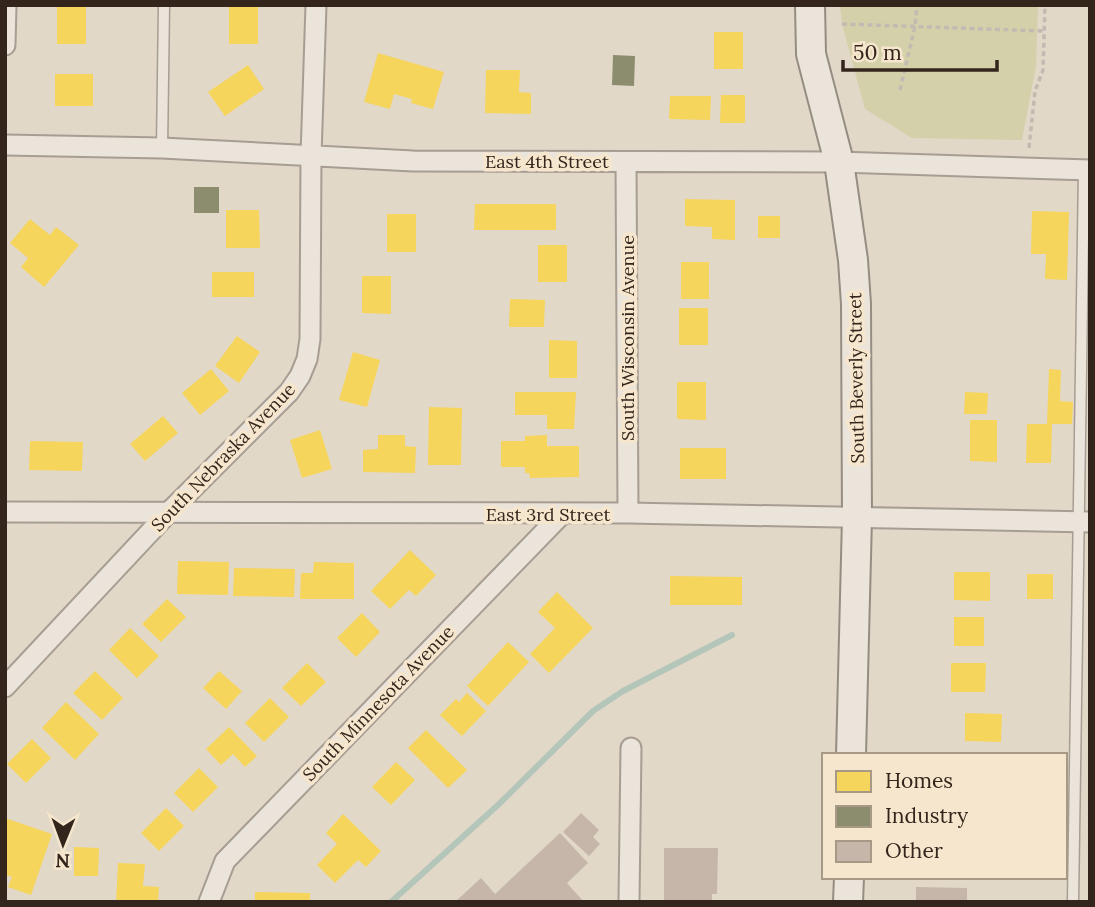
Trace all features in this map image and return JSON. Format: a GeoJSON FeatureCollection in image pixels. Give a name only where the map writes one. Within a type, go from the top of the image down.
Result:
{"type":"FeatureCollection","features":[{"type":"Feature","properties":{"kind":"main road","name":"South Beverly Street"},"geometry":{"type":"LineString","coordinates":[[810,5],[811,54],[839,162],[853,260],[856,304],[857,518],[851,753]]}},
{"type":"Feature","properties":{"kind":"main road"},"geometry":{"type":"LineString","coordinates":[[848,902],[849,879]]}},
{"type":"Feature","properties":{"kind":"street"},"geometry":{"type":"LineString","coordinates":[[5,45],[6,5]]}},
{"type":"Feature","properties":{"kind":"street","name":"South Nebraska Avenue"},"geometry":{"type":"LineString","coordinates":[[5,687],[300,376],[307,359],[310,339],[311,156],[316,5]]}},
{"type":"Feature","properties":{"kind":"street","name":"East 4th Street"},"geometry":{"type":"LineString","coordinates":[[5,145],[162,148],[413,161],[839,162],[1087,169]]}},
{"type":"Feature","properties":{"kind":"street","name":"South Wisconsin Avenue"},"geometry":{"type":"LineString","coordinates":[[626,162],[628,513]]}},
{"type":"Feature","properties":{"kind":"street","name":"East 3rd Street"},"geometry":{"type":"LineString","coordinates":[[5,512],[628,513],[1084,522]]}},
{"type":"Feature","properties":{"kind":"street","name":"South Minnesota Avenue"},"geometry":{"type":"LineString","coordinates":[[209,902],[225,861],[562,514]]}},
{"type":"Feature","properties":{"kind":"street"},"geometry":{"type":"LineString","coordinates":[[629,902],[631,748]]}},
{"type":"Feature","properties":{"kind":"lane"},"geometry":{"type":"LineString","coordinates":[[162,148],[164,5]]}},
{"type":"Feature","properties":{"kind":"lane"},"geometry":{"type":"LineString","coordinates":[[1073,902],[1084,522],[1087,169]]}},
{"type":"Feature","properties":{"kind":"path"},"geometry":{"type":"LineString","coordinates":[[900,90],[915,26],[917,5]]}},
{"type":"Feature","properties":{"kind":"path"},"geometry":{"type":"LineString","coordinates":[[1027,168],[1035,92],[1043,70],[1045,5]]}},
{"type":"Feature","properties":{"kind":"path"},"geometry":{"type":"LineString","coordinates":[[842,24],[1044,31]]}},
{"type":"Feature","properties":{"kind":"shaded area"},"geometry":{"type":"Polygon","coordinates":[[[840,5],[1038,5],[1036,66],[1022,140],[912,138],[865,109],[842,24],[840,5]]]}},
{"type":"Feature","properties":{"kind":"building: Homes"},"geometry":{"type":"Polygon","coordinates":[[[229,6],[258,7],[258,44],[229,44],[229,6]]]}},
{"type":"Feature","properties":{"kind":"building: Homes"},"geometry":{"type":"Polygon","coordinates":[[[57,7],[86,7],[86,44],[57,44],[57,7]]]}},
{"type":"Feature","properties":{"kind":"building: Homes"},"geometry":{"type":"Polygon","coordinates":[[[714,32],[743,32],[743,69],[714,69],[714,32]]]}},
{"type":"Feature","properties":{"kind":"building: Homes"},"geometry":{"type":"Polygon","coordinates":[[[378,53],[444,72],[433,109],[411,103],[412,99],[394,94],[390,109],[364,102],[378,53]]]}},
{"type":"Feature","properties":{"kind":"building: Homes"},"geometry":{"type":"Polygon","coordinates":[[[248,65],[264,89],[225,116],[208,92],[248,65]]]}},
{"type":"Feature","properties":{"kind":"building: Homes"},"geometry":{"type":"Polygon","coordinates":[[[486,70],[520,70],[519,92],[531,93],[531,114],[485,113],[486,70]]]}},
{"type":"Feature","properties":{"kind":"building: Homes"},"geometry":{"type":"Polygon","coordinates":[[[55,74],[93,74],[93,106],[55,106],[55,74]]]}},
{"type":"Feature","properties":{"kind":"building: Homes"},"geometry":{"type":"Polygon","coordinates":[[[721,95],[745,95],[745,123],[720,123],[721,95]]]}},
{"type":"Feature","properties":{"kind":"building: Homes"},"geometry":{"type":"Polygon","coordinates":[[[670,96],[711,96],[710,120],[669,119],[670,96]]]}},
{"type":"Feature","properties":{"kind":"building: Homes"},"geometry":{"type":"Polygon","coordinates":[[[685,199],[735,200],[735,240],[712,239],[712,227],[685,226],[685,199]]]}},
{"type":"Feature","properties":{"kind":"building: Homes"},"geometry":{"type":"Polygon","coordinates":[[[475,204],[556,204],[556,230],[474,230],[475,204]]]}},
{"type":"Feature","properties":{"kind":"building: Homes"},"geometry":{"type":"Polygon","coordinates":[[[226,210],[259,210],[260,248],[226,248],[226,210]]]}},
{"type":"Feature","properties":{"kind":"building: Homes"},"geometry":{"type":"Polygon","coordinates":[[[1032,211],[1069,212],[1067,280],[1045,279],[1046,254],[1031,254],[1032,211]]]}},
{"type":"Feature","properties":{"kind":"building: Homes"},"geometry":{"type":"Polygon","coordinates":[[[387,214],[416,214],[416,252],[387,252],[387,214]]]}},
{"type":"Feature","properties":{"kind":"building: Homes"},"geometry":{"type":"Polygon","coordinates":[[[758,216],[780,216],[780,238],[758,238],[758,216]]]}},
{"type":"Feature","properties":{"kind":"building: Homes"},"geometry":{"type":"Polygon","coordinates":[[[30,219],[50,235],[56,227],[79,245],[44,287],[21,267],[28,258],[10,243],[30,219]]]}},
{"type":"Feature","properties":{"kind":"building: Homes"},"geometry":{"type":"Polygon","coordinates":[[[538,245],[567,245],[567,282],[538,282],[538,245]]]}},
{"type":"Feature","properties":{"kind":"building: Homes"},"geometry":{"type":"Polygon","coordinates":[[[681,262],[709,262],[709,299],[681,299],[681,262]]]}},
{"type":"Feature","properties":{"kind":"building: Homes"},"geometry":{"type":"Polygon","coordinates":[[[212,272],[254,272],[254,297],[212,297],[212,272]]]}},
{"type":"Feature","properties":{"kind":"building: Homes"},"geometry":{"type":"Polygon","coordinates":[[[362,276],[391,276],[391,314],[362,313],[362,276]]]}},
{"type":"Feature","properties":{"kind":"building: Homes"},"geometry":{"type":"Polygon","coordinates":[[[510,299],[545,300],[544,327],[509,327],[510,299]]]}},
{"type":"Feature","properties":{"kind":"building: Homes"},"geometry":{"type":"Polygon","coordinates":[[[679,308],[708,308],[708,345],[679,345],[679,308]]]}},
{"type":"Feature","properties":{"kind":"building: Homes"},"geometry":{"type":"Polygon","coordinates":[[[237,336],[260,352],[239,383],[215,366],[237,336]]]}},
{"type":"Feature","properties":{"kind":"building: Homes"},"geometry":{"type":"Polygon","coordinates":[[[549,340],[577,341],[577,378],[549,378],[549,340]]]}},
{"type":"Feature","properties":{"kind":"building: Homes"},"geometry":{"type":"Polygon","coordinates":[[[353,352],[380,360],[367,407],[339,400],[353,352]]]}},
{"type":"Feature","properties":{"kind":"building: Homes"},"geometry":{"type":"Polygon","coordinates":[[[211,369],[229,391],[200,415],[182,393],[211,369]]]}},
{"type":"Feature","properties":{"kind":"building: Homes"},"geometry":{"type":"Polygon","coordinates":[[[1049,369],[1061,370],[1060,401],[1073,402],[1072,424],[1052,424],[1051,463],[1026,463],[1027,424],[1047,424],[1049,369]]]}},
{"type":"Feature","properties":{"kind":"building: Homes"},"geometry":{"type":"Polygon","coordinates":[[[677,382],[706,382],[706,420],[677,419],[677,382]]]}},
{"type":"Feature","properties":{"kind":"building: Homes"},"geometry":{"type":"Polygon","coordinates":[[[515,392],[576,392],[574,429],[547,429],[547,415],[515,415],[515,392]]]}},
{"type":"Feature","properties":{"kind":"building: Homes"},"geometry":{"type":"Polygon","coordinates":[[[965,392],[988,393],[987,414],[964,414],[965,392]]]}},
{"type":"Feature","properties":{"kind":"building: Homes"},"geometry":{"type":"Polygon","coordinates":[[[429,407],[462,408],[461,465],[428,465],[429,407]]]}},
{"type":"Feature","properties":{"kind":"building: Homes"},"geometry":{"type":"Polygon","coordinates":[[[163,416],[178,433],[145,461],[130,444],[163,416]]]}},
{"type":"Feature","properties":{"kind":"building: Homes"},"geometry":{"type":"Polygon","coordinates":[[[970,420],[997,420],[997,462],[970,461],[970,420]]]}},
{"type":"Feature","properties":{"kind":"building: Homes"},"geometry":{"type":"Polygon","coordinates":[[[320,430],[332,469],[302,478],[290,440],[320,430]]]}},
{"type":"Feature","properties":{"kind":"building: Homes"},"geometry":{"type":"Polygon","coordinates":[[[378,435],[405,435],[405,446],[416,447],[415,473],[363,472],[363,450],[378,449],[378,435]]]}},
{"type":"Feature","properties":{"kind":"building: Homes"},"geometry":{"type":"Polygon","coordinates":[[[547,435],[547,446],[579,446],[579,477],[530,478],[529,473],[525,473],[525,467],[501,467],[501,441],[525,441],[525,436],[547,435]]]}},
{"type":"Feature","properties":{"kind":"building: Homes"},"geometry":{"type":"Polygon","coordinates":[[[30,441],[83,442],[82,471],[29,470],[30,441]]]}},
{"type":"Feature","properties":{"kind":"building: Homes"},"geometry":{"type":"Polygon","coordinates":[[[680,448],[726,448],[726,479],[680,479],[680,448]]]}},
{"type":"Feature","properties":{"kind":"building: Homes"},"geometry":{"type":"Polygon","coordinates":[[[410,550],[436,575],[416,596],[409,590],[390,609],[371,591],[410,550]]]}},
{"type":"Feature","properties":{"kind":"building: Homes"},"geometry":{"type":"Polygon","coordinates":[[[178,561],[229,562],[228,595],[177,594],[178,561]]]}},
{"type":"Feature","properties":{"kind":"building: Homes"},"geometry":{"type":"Polygon","coordinates":[[[314,562],[354,563],[354,599],[300,599],[301,573],[313,573],[314,562]]]}},
{"type":"Feature","properties":{"kind":"building: Homes"},"geometry":{"type":"Polygon","coordinates":[[[234,568],[295,569],[294,597],[233,596],[234,568]]]}},
{"type":"Feature","properties":{"kind":"building: Homes"},"geometry":{"type":"Polygon","coordinates":[[[954,572],[990,572],[990,601],[954,600],[954,572]]]}},
{"type":"Feature","properties":{"kind":"building: Homes"},"geometry":{"type":"Polygon","coordinates":[[[1027,574],[1053,574],[1053,599],[1027,599],[1027,574]]]}},
{"type":"Feature","properties":{"kind":"building: Homes"},"geometry":{"type":"Polygon","coordinates":[[[670,576],[742,577],[742,605],[670,605],[670,576]]]}},
{"type":"Feature","properties":{"kind":"building: Homes"},"geometry":{"type":"Polygon","coordinates":[[[557,592],[593,628],[549,673],[530,654],[555,628],[538,612],[557,592]]]}},
{"type":"Feature","properties":{"kind":"building: Homes"},"geometry":{"type":"Polygon","coordinates":[[[167,599],[186,617],[161,642],[142,624],[167,599]]]}},
{"type":"Feature","properties":{"kind":"building: Homes"},"geometry":{"type":"Polygon","coordinates":[[[362,613],[380,632],[356,657],[337,638],[362,613]]]}},
{"type":"Feature","properties":{"kind":"building: Homes"},"geometry":{"type":"Polygon","coordinates":[[[954,617],[984,617],[984,646],[954,646],[954,617]]]}},
{"type":"Feature","properties":{"kind":"building: Homes"},"geometry":{"type":"Polygon","coordinates":[[[130,628],[159,656],[137,678],[109,650],[130,628]]]}},
{"type":"Feature","properties":{"kind":"building: Homes"},"geometry":{"type":"Polygon","coordinates":[[[508,642],[529,662],[488,706],[467,686],[508,642]]]}},
{"type":"Feature","properties":{"kind":"building: Homes"},"geometry":{"type":"Polygon","coordinates":[[[307,663],[326,682],[301,706],[282,688],[307,663]]]}},
{"type":"Feature","properties":{"kind":"building: Homes"},"geometry":{"type":"Polygon","coordinates":[[[951,663],[986,663],[985,692],[951,692],[951,663]]]}},
{"type":"Feature","properties":{"kind":"building: Homes"},"geometry":{"type":"Polygon","coordinates":[[[95,671],[123,698],[102,720],[73,693],[95,671]]]}},
{"type":"Feature","properties":{"kind":"building: Homes"},"geometry":{"type":"Polygon","coordinates":[[[219,671],[242,691],[226,709],[203,688],[219,671]]]}},
{"type":"Feature","properties":{"kind":"building: Homes"},"geometry":{"type":"Polygon","coordinates":[[[467,693],[486,711],[462,736],[440,715],[456,699],[459,702],[467,693]]]}},
{"type":"Feature","properties":{"kind":"building: Homes"},"geometry":{"type":"Polygon","coordinates":[[[270,698],[289,717],[264,742],[245,723],[270,698]]]}},
{"type":"Feature","properties":{"kind":"building: Homes"},"geometry":{"type":"Polygon","coordinates":[[[66,702],[99,734],[75,760],[42,728],[66,702]]]}},
{"type":"Feature","properties":{"kind":"building: Homes"},"geometry":{"type":"Polygon","coordinates":[[[965,713],[1002,714],[1001,742],[965,741],[965,713]]]}},
{"type":"Feature","properties":{"kind":"building: Homes"},"geometry":{"type":"Polygon","coordinates":[[[229,727],[257,756],[245,767],[233,754],[221,765],[206,749],[229,727]]]}},
{"type":"Feature","properties":{"kind":"building: Homes"},"geometry":{"type":"Polygon","coordinates":[[[426,730],[467,770],[448,788],[408,748],[426,730]]]}},
{"type":"Feature","properties":{"kind":"building: Homes"},"geometry":{"type":"Polygon","coordinates":[[[32,739],[51,758],[26,783],[7,764],[32,739]]]}},
{"type":"Feature","properties":{"kind":"building: Homes"},"geometry":{"type":"Polygon","coordinates":[[[396,762],[415,780],[391,805],[372,787],[396,762]]]}},
{"type":"Feature","properties":{"kind":"building: Homes"},"geometry":{"type":"Polygon","coordinates":[[[199,768],[218,787],[193,812],[174,793],[199,768]]]}},
{"type":"Feature","properties":{"kind":"building: Homes"},"geometry":{"type":"Polygon","coordinates":[[[166,808],[184,826],[159,851],[141,833],[166,808]]]}},
{"type":"Feature","properties":{"kind":"building: Homes"},"geometry":{"type":"Polygon","coordinates":[[[343,814],[381,851],[366,867],[358,860],[335,883],[317,865],[337,844],[326,833],[343,814]]]}},
{"type":"Feature","properties":{"kind":"building: Homes"},"geometry":{"type":"Polygon","coordinates":[[[5,818],[52,834],[31,895],[8,887],[12,877],[5,875],[5,818]]]}},
{"type":"Feature","properties":{"kind":"building: Homes"},"geometry":{"type":"Polygon","coordinates":[[[74,847],[99,848],[98,876],[74,876],[74,847]]]}},
{"type":"Feature","properties":{"kind":"building: Homes"},"geometry":{"type":"Polygon","coordinates":[[[118,863],[145,864],[143,886],[159,887],[158,902],[116,902],[118,863]]]}},
{"type":"Feature","properties":{"kind":"building: Homes"},"geometry":{"type":"Polygon","coordinates":[[[255,892],[310,893],[310,902],[255,902],[255,892]]]}},
{"type":"Feature","properties":{"kind":"building: Industry"},"geometry":{"type":"Polygon","coordinates":[[[613,55],[635,56],[634,86],[612,85],[613,55]]]}},
{"type":"Feature","properties":{"kind":"building: Industry"},"geometry":{"type":"Polygon","coordinates":[[[194,187],[219,187],[219,213],[194,213],[194,187]]]}},
{"type":"Feature","properties":{"kind":"building: Other"},"geometry":{"type":"Polygon","coordinates":[[[581,813],[599,830],[593,837],[600,844],[589,856],[563,832],[581,813]]]}},
{"type":"Feature","properties":{"kind":"building: Other"},"geometry":{"type":"Polygon","coordinates":[[[560,833],[588,863],[567,883],[584,902],[455,902],[481,878],[495,894],[560,833]]]}},
{"type":"Feature","properties":{"kind":"building: Other"},"geometry":{"type":"Polygon","coordinates":[[[664,848],[718,848],[717,894],[712,894],[712,902],[664,902],[664,848]]]}},
{"type":"Feature","properties":{"kind":"building: Other"},"geometry":{"type":"Polygon","coordinates":[[[916,887],[967,888],[967,902],[916,902],[916,887]]]}},
{"type":"Feature","properties":{"kind":"waterway"},"geometry":{"type":"LineString","coordinates":[[391,902],[499,804],[593,711],[623,691],[732,635]]}}]}
